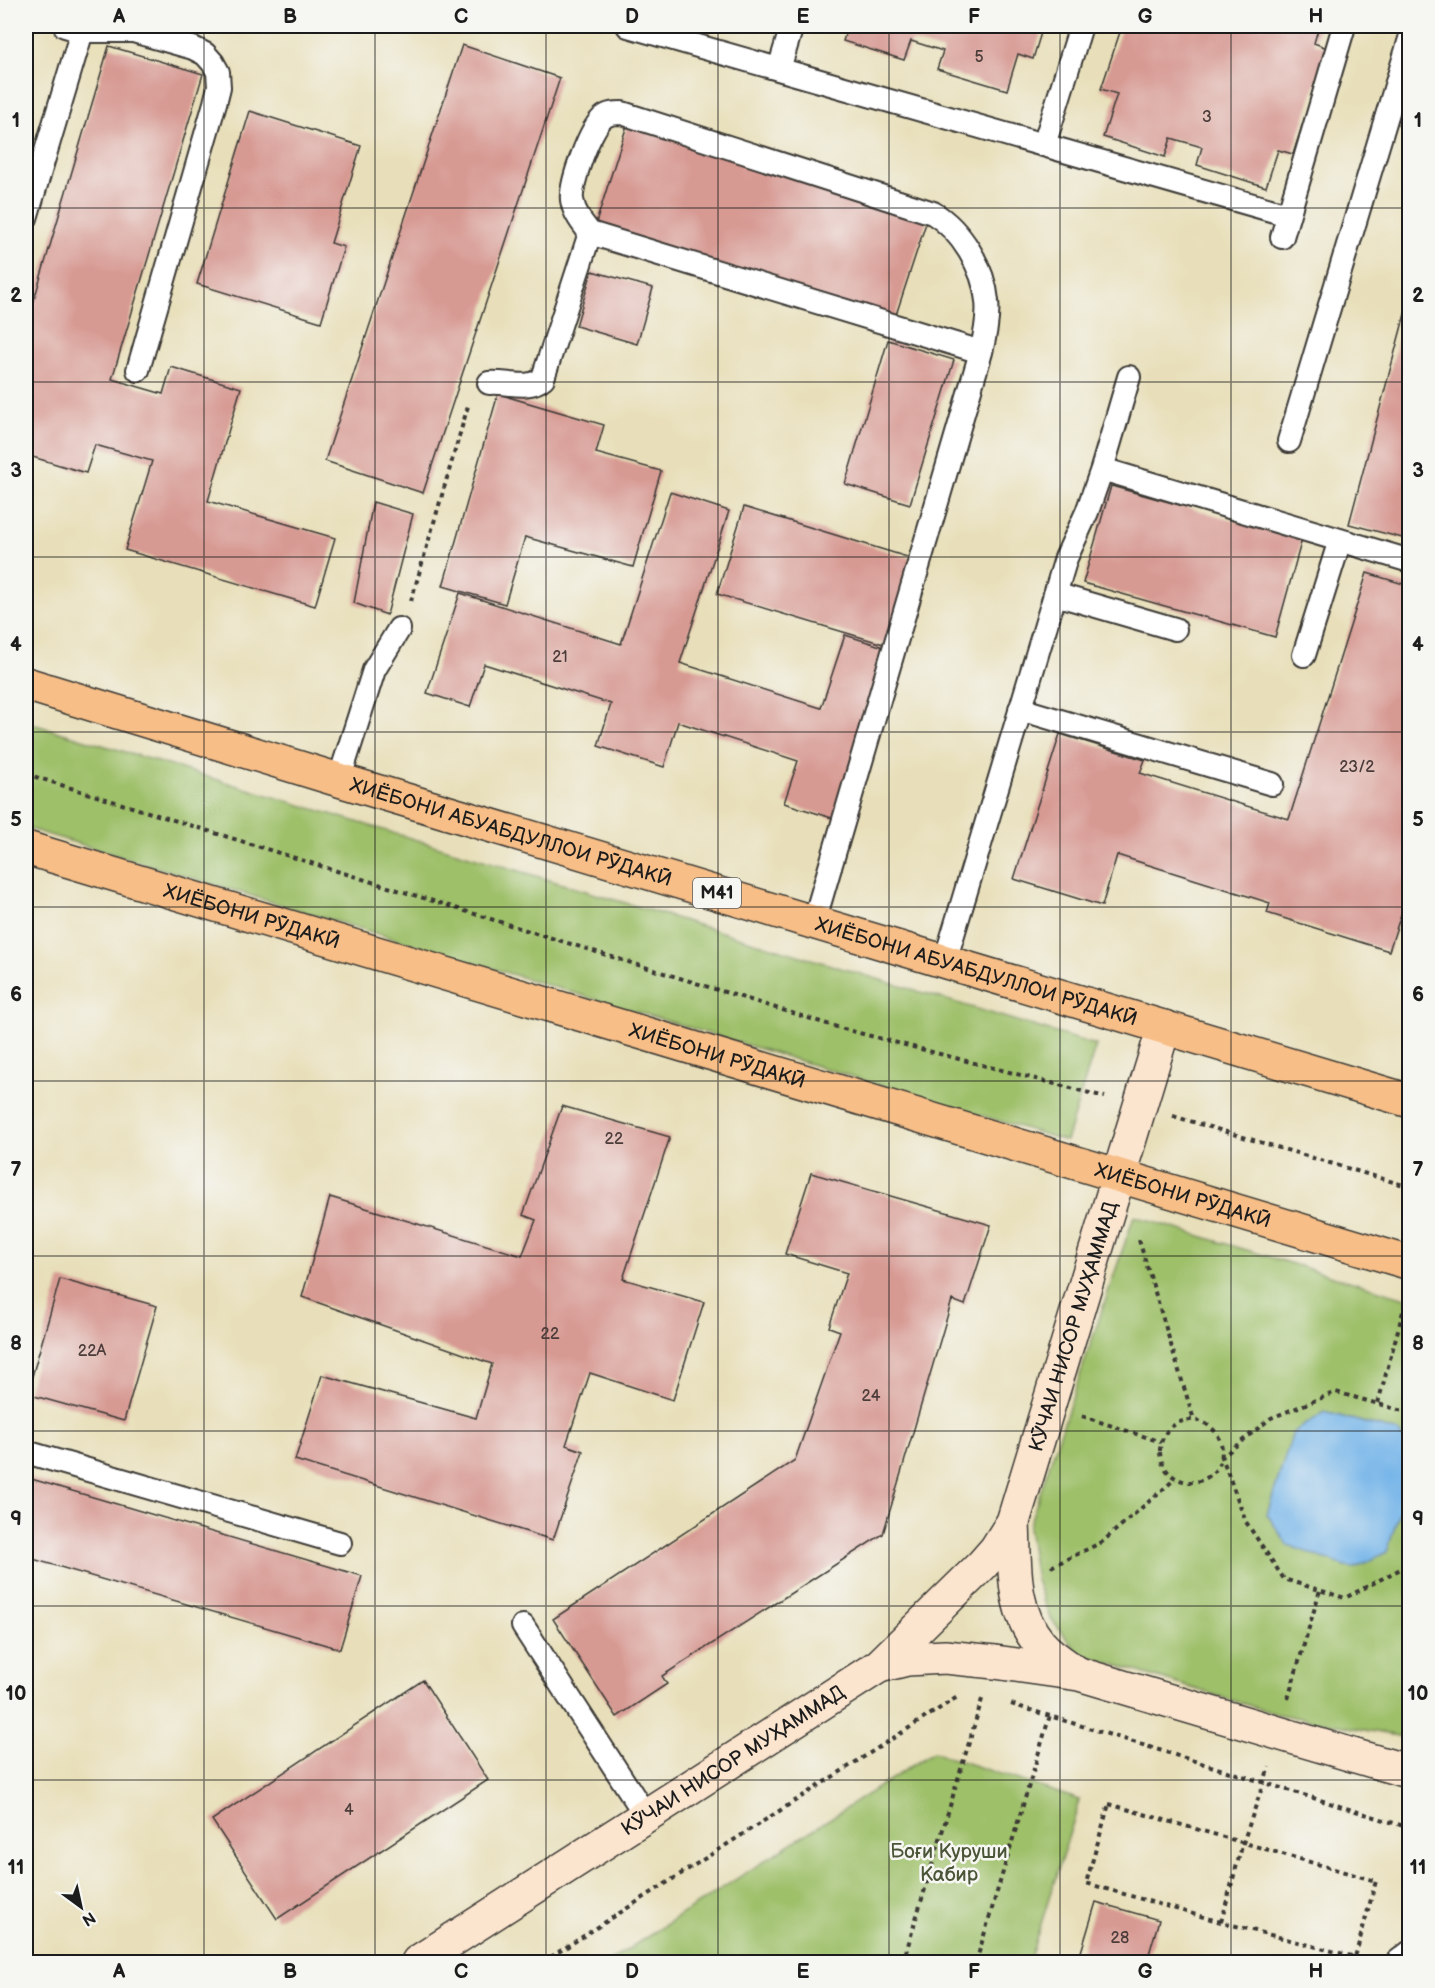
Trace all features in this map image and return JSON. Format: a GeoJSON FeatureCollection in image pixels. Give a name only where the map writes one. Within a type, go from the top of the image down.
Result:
{"type":"FeatureCollection","features":[{"type":"Feature","properties":{"kind":"highway","name":"ХИЁБОНИ АБУАБДУЛЛОИ РӮДАКӢ"},"geometry":{"type":"LineString","coordinates":[[26,684],[1410,1101]]}},
{"type":"Feature","properties":{"kind":"highway","name":"ХИЁБОНИ РӮДАКӢ"},"geometry":{"type":"LineString","coordinates":[[26,848],[1410,1263]]}},
{"type":"Feature","properties":{"kind":"street","name":"КӮЧАИ НИСОР МУҲАММАД"},"geometry":{"type":"LineString","coordinates":[[418,1962],[879,1666],[996,1549],[1013,1522],[1164,1027]]}},
{"type":"Feature","properties":{"kind":"street","name":"КӮЧАИ НИСОР МУҲАММАД"},"geometry":{"type":"LineString","coordinates":[[1013,1522],[1015,1585],[1018,1603],[1024,1617],[1040,1644],[1079,1674]]}},
{"type":"Feature","properties":{"kind":"street"},"geometry":{"type":"LineString","coordinates":[[879,1666],[907,1659],[945,1657],[1079,1674],[1410,1772]]}},
{"type":"Feature","properties":{"kind":"lane"},"geometry":{"type":"LineString","coordinates":[[628,26],[1044,145],[1285,226],[1344,26]]}},
{"type":"Feature","properties":{"kind":"lane"},"geometry":{"type":"LineString","coordinates":[[779,69],[792,26]]}},
{"type":"Feature","properties":{"kind":"lane"},"geometry":{"type":"LineString","coordinates":[[1044,145],[1081,26]]}},
{"type":"Feature","properties":{"kind":"lane"},"geometry":{"type":"LineString","coordinates":[[26,218],[74,28],[134,31],[194,48],[205,54],[213,63],[218,72],[219,87],[138,370]]}},
{"type":"Feature","properties":{"kind":"lane"},"geometry":{"type":"LineString","coordinates":[[1289,441],[1410,39]]}},
{"type":"Feature","properties":{"kind":"lane"},"geometry":{"type":"LineString","coordinates":[[814,922],[981,352],[987,317],[987,300],[982,280],[963,242],[945,220],[933,213],[622,113],[612,113],[603,117],[594,127],[573,187],[572,198],[579,220],[590,233],[981,352]]}},
{"type":"Feature","properties":{"kind":"lane"},"geometry":{"type":"LineString","coordinates":[[489,383],[500,382],[527,386],[536,384],[543,378],[590,233]]}},
{"type":"Feature","properties":{"kind":"lane"},"geometry":{"type":"LineString","coordinates":[[945,961],[1066,558],[1087,512],[1102,469],[1129,377]]}},
{"type":"Feature","properties":{"kind":"lane"},"geometry":{"type":"LineString","coordinates":[[1102,469],[1410,561]]}},
{"type":"Feature","properties":{"kind":"lane"},"geometry":{"type":"LineString","coordinates":[[1304,655],[1340,540]]}},
{"type":"Feature","properties":{"kind":"lane"},"geometry":{"type":"LineString","coordinates":[[1055,594],[1175,629]]}},
{"type":"Feature","properties":{"kind":"lane"},"geometry":{"type":"LineString","coordinates":[[339,780],[374,670],[399,629]]}},
{"type":"Feature","properties":{"kind":"lane"},"geometry":{"type":"LineString","coordinates":[[1020,709],[1272,784]]}},
{"type":"Feature","properties":{"kind":"lane"},"geometry":{"type":"LineString","coordinates":[[26,1452],[340,1543]]}},
{"type":"Feature","properties":{"kind":"lane"},"geometry":{"type":"LineString","coordinates":[[523,1626],[645,1816]]}},
{"type":"Feature","properties":{"kind":"lane"},"geometry":{"type":"LineString","coordinates":[[1397,1962],[1410,1952]]}},
{"type":"Feature","properties":{"kind":"path"},"geometry":{"type":"LineString","coordinates":[[399,629],[407,614],[468,405],[476,394],[489,383]]}},
{"type":"Feature","properties":{"kind":"path"},"geometry":{"type":"LineString","coordinates":[[26,774],[840,1028],[1140,1106],[1410,1187]]}},
{"type":"Feature","properties":{"kind":"path"},"geometry":{"type":"LineString","coordinates":[[1136,1231],[1194,1420]]}},
{"type":"Feature","properties":{"kind":"path"},"geometry":{"type":"LineString","coordinates":[[1378,1404],[1410,1288]]}},
{"type":"Feature","properties":{"kind":"path"},"geometry":{"type":"LineString","coordinates":[[1410,1413],[1336,1392],[1271,1418],[1222,1457],[1212,1474],[1195,1482],[1175,1479],[1167,1472],[1160,1452],[1161,1442],[1166,1432],[1174,1425],[1194,1420],[1205,1423],[1213,1429],[1219,1437],[1222,1457],[1246,1522],[1284,1579],[1345,1598],[1410,1564]]}},
{"type":"Feature","properties":{"kind":"path"},"geometry":{"type":"LineString","coordinates":[[1048,1405],[1161,1442]]}},
{"type":"Feature","properties":{"kind":"path"},"geometry":{"type":"LineString","coordinates":[[1015,1585],[1102,1542],[1175,1479]]}},
{"type":"Feature","properties":{"kind":"path"},"geometry":{"type":"LineString","coordinates":[[1221,1922],[1320,1590]]}},
{"type":"Feature","properties":{"kind":"path"},"geometry":{"type":"LineString","coordinates":[[543,1962],[967,1691]]}},
{"type":"Feature","properties":{"kind":"path"},"geometry":{"type":"LineString","coordinates":[[975,1693],[994,1699]]}},
{"type":"Feature","properties":{"kind":"path"},"geometry":{"type":"LineString","coordinates":[[903,1962],[983,1695]]}},
{"type":"Feature","properties":{"kind":"path"},"geometry":{"type":"LineString","coordinates":[[1005,1702],[1050,1714],[1264,1784],[1410,1828]]}},
{"type":"Feature","properties":{"kind":"path"},"geometry":{"type":"LineString","coordinates":[[976,1962],[1050,1714]]}},
{"type":"Feature","properties":{"kind":"path"},"geometry":{"type":"LineString","coordinates":[[1108,1804],[1376,1881],[1355,1957],[1221,1922],[1086,1883],[1108,1804]]}},
{"type":"Feature","properties":{"kind":"green space"},"geometry":{"type":"Polygon","coordinates":[[[26,722],[1096,1045],[1066,1141],[26,828],[26,722]]]}},
{"type":"Feature","properties":{"kind":"green space"},"geometry":{"type":"Polygon","coordinates":[[[1134,1216],[1409,1299],[1409,1738],[1277,1714],[1080,1654],[1050,1618],[1036,1580],[1028,1528],[1134,1216]]]}},
{"type":"Feature","properties":{"kind":"green space","name":"Боғи Куруши Кабир"},"geometry":{"type":"Polygon","coordinates":[[[933,1752],[1080,1800],[1029,1962],[608,1962],[933,1752]]]}},
{"type":"Feature","properties":{"kind":"water"},"geometry":{"type":"Polygon","coordinates":[[[1325,1412],[1399,1432],[1409,1451],[1409,1481],[1387,1552],[1353,1569],[1287,1545],[1267,1514],[1293,1432],[1325,1412]]]}},
{"type":"Feature","properties":{"kind":"building"},"geometry":{"type":"Polygon","coordinates":[[[848,26],[1043,26],[1033,59],[1018,54],[1007,90],[937,69],[943,51],[911,41],[904,60],[843,41],[848,26]]]}},
{"type":"Feature","properties":{"kind":"building"},"geometry":{"type":"Polygon","coordinates":[[[1122,26],[1319,26],[1314,43],[1327,48],[1293,154],[1278,150],[1266,187],[1197,165],[1202,147],[1171,138],[1165,157],[1103,137],[1117,94],[1101,89],[1122,26]]]}},
{"type":"Feature","properties":{"kind":"building"},"geometry":{"type":"Polygon","coordinates":[[[462,45],[560,78],[423,493],[325,461],[462,45]]]}},
{"type":"Feature","properties":{"kind":"building"},"geometry":{"type":"Polygon","coordinates":[[[109,46],[203,74],[112,379],[163,394],[171,367],[241,388],[208,501],[335,538],[315,606],[125,550],[152,461],[95,445],[86,473],[26,455],[26,327],[109,46]]]}},
{"type":"Feature","properties":{"kind":"building"},"geometry":{"type":"Polygon","coordinates":[[[250,111],[361,146],[331,243],[344,247],[321,322],[197,284],[250,111]]]}},
{"type":"Feature","properties":{"kind":"building"},"geometry":{"type":"Polygon","coordinates":[[[628,122],[928,217],[894,321],[595,226],[628,122]]]}},
{"type":"Feature","properties":{"kind":"building"},"geometry":{"type":"Polygon","coordinates":[[[592,271],[653,288],[637,344],[576,326],[592,271]]]}},
{"type":"Feature","properties":{"kind":"building"},"geometry":{"type":"Polygon","coordinates":[[[1410,299],[1410,540],[1349,524],[1410,299]]]}},
{"type":"Feature","properties":{"kind":"building"},"geometry":{"type":"Polygon","coordinates":[[[888,340],[954,360],[910,504],[845,484],[888,340]]]}},
{"type":"Feature","properties":{"kind":"building"},"geometry":{"type":"Polygon","coordinates":[[[498,394],[604,425],[596,453],[661,471],[633,567],[525,537],[505,604],[443,586],[498,394]]]}},
{"type":"Feature","properties":{"kind":"building"},"geometry":{"type":"Polygon","coordinates":[[[1111,486],[1302,539],[1275,637],[1083,583],[1111,486]]]}},
{"type":"Feature","properties":{"kind":"building"},"geometry":{"type":"Polygon","coordinates":[[[670,492],[729,511],[680,663],[821,708],[845,635],[890,649],[835,819],[784,803],[798,761],[678,722],[664,767],[598,746],[611,704],[484,664],[470,707],[427,693],[460,593],[621,644],[670,492]]]}},
{"type":"Feature","properties":{"kind":"building"},"geometry":{"type":"Polygon","coordinates":[[[373,502],[413,514],[387,615],[354,603],[373,502]]]}},
{"type":"Feature","properties":{"kind":"building"},"geometry":{"type":"Polygon","coordinates":[[[744,507],[917,560],[890,646],[717,594],[744,507]]]}},
{"type":"Feature","properties":{"kind":"building"},"geometry":{"type":"Polygon","coordinates":[[[1367,573],[1410,586],[1410,887],[1389,951],[1267,913],[1270,903],[1117,855],[1102,906],[1014,879],[1060,734],[1145,760],[1140,773],[1289,819],[1367,573]]]}},
{"type":"Feature","properties":{"kind":"building"},"geometry":{"type":"Polygon","coordinates":[[[562,1106],[670,1137],[623,1279],[704,1302],[673,1400],[590,1373],[566,1445],[583,1451],[553,1540],[295,1460],[322,1375],[476,1418],[492,1364],[302,1297],[330,1197],[522,1256],[536,1220],[523,1215],[562,1106]]]}},
{"type":"Feature","properties":{"kind":"building"},"geometry":{"type":"Polygon","coordinates":[[[811,1173],[991,1225],[965,1305],[952,1300],[883,1534],[662,1676],[667,1684],[617,1717],[553,1619],[795,1460],[840,1331],[829,1327],[847,1273],[785,1254],[811,1173]]]}},
{"type":"Feature","properties":{"kind":"building"},"geometry":{"type":"Polygon","coordinates":[[[60,1279],[157,1306],[124,1421],[27,1394],[60,1279]]]}},
{"type":"Feature","properties":{"kind":"building"},"geometry":{"type":"Polygon","coordinates":[[[28,1478],[362,1576],[340,1649],[26,1557],[26,1485],[28,1478]]]}},
{"type":"Feature","properties":{"kind":"building"},"geometry":{"type":"Polygon","coordinates":[[[423,1680],[488,1780],[277,1919],[212,1820],[423,1680]]]}},
{"type":"Feature","properties":{"kind":"building"},"geometry":{"type":"Polygon","coordinates":[[[1096,1902],[1159,1920],[1149,1954],[1177,1962],[1078,1962],[1096,1902]]]}}]}
